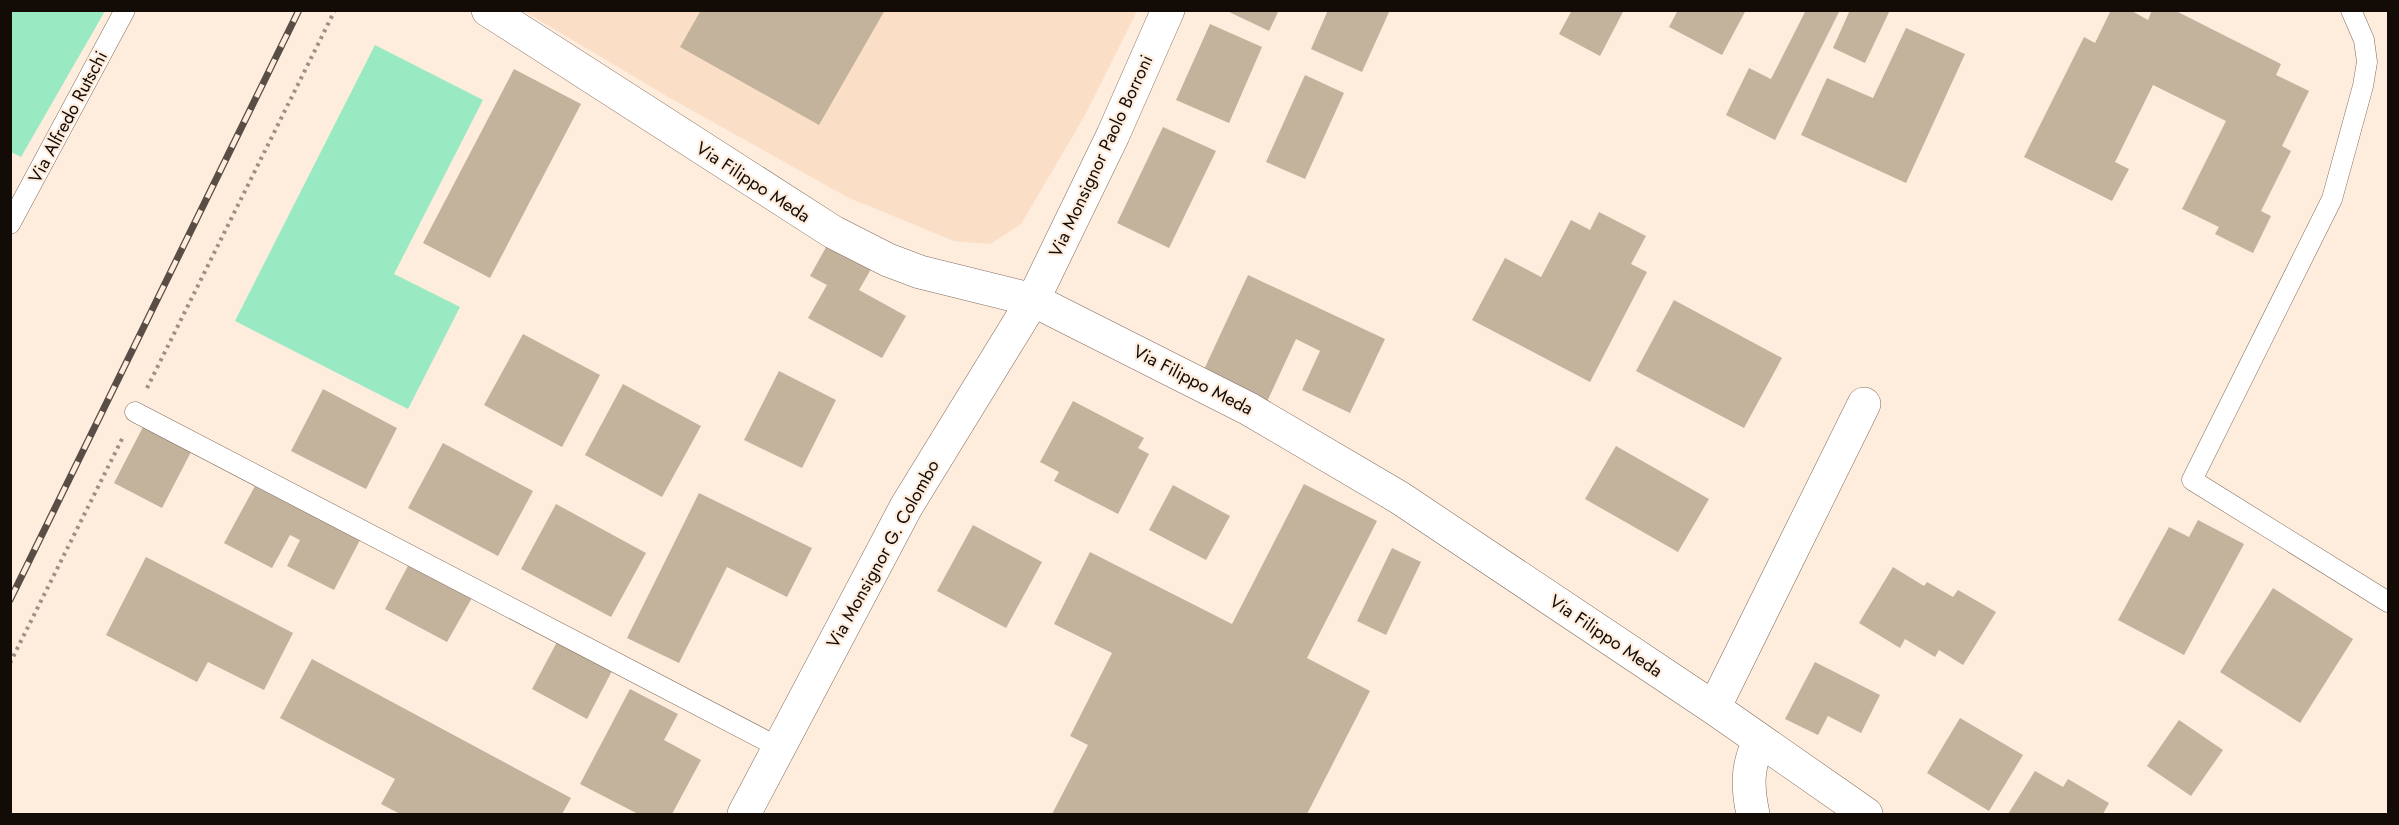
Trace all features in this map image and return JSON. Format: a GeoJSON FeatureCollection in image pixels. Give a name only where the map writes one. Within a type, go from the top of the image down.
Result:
{"type":"FeatureCollection","features":[{"type":"Feature","properties":{"kind":"street","name":"Via Filippo Meda"},"geometry":{"type":"LineString","coordinates":[[488,10],[833,232],[888,260],[920,272],[1033,300],[1203,384],[1342,462],[1714,708],[1866,814]]}},
{"type":"Feature","properties":{"kind":"street","name":"Via Monsignor Paolo Borroni"},"geometry":{"type":"LineString","coordinates":[[1033,300],[1108,146],[1168,10]]}},
{"type":"Feature","properties":{"kind":"street","name":"Via Monsignor G. Colombo"},"geometry":{"type":"LineString","coordinates":[[744,814],[906,507],[1033,300]]}},
{"type":"Feature","properties":{"kind":"street"},"geometry":{"type":"LineString","coordinates":[[1714,708],[1864,404]]}},
{"type":"Feature","properties":{"kind":"street"},"geometry":{"type":"LineString","coordinates":[[1753,814],[1748,791],[1748,770],[1759,741]]}},
{"type":"Feature","properties":{"kind":"lane","name":"Via Alfredo Rutschi"},"geometry":{"type":"LineString","coordinates":[[10,224],[125,10]]}},
{"type":"Feature","properties":{"kind":"lane"},"geometry":{"type":"LineString","coordinates":[[2351,10],[2364,40],[2367,62],[2363,86],[2332,198],[2192,480],[2388,602]]}},
{"type":"Feature","properties":{"kind":"lane"},"geometry":{"type":"LineString","coordinates":[[135,412],[778,747]]}},
{"type":"Feature","properties":{"kind":"path"},"geometry":{"type":"LineString","coordinates":[[10,663],[335,10]]}},
{"type":"Feature","properties":{"kind":"shaded area"},"geometry":{"type":"Polygon","coordinates":[[[524,11],[1137,11],[1084,117],[1021,224],[990,244],[954,241],[847,197],[670,98],[524,11]]]}},
{"type":"Feature","properties":{"kind":"green space"},"geometry":{"type":"Polygon","coordinates":[[[11,10],[105,11],[21,157],[11,152],[11,10]]]}},
{"type":"Feature","properties":{"kind":"green space"},"geometry":{"type":"Polygon","coordinates":[[[375,45],[483,100],[394,274],[460,307],[408,409],[235,321],[375,45]]]}},
{"type":"Feature","properties":{"kind":"building"},"geometry":{"type":"Polygon","coordinates":[[[701,10],[885,10],[819,125],[680,47],[701,10]]]}},
{"type":"Feature","properties":{"kind":"building"},"geometry":{"type":"Polygon","coordinates":[[[1225,10],[1279,10],[1269,31],[1225,10]]]}},
{"type":"Feature","properties":{"kind":"building"},"geometry":{"type":"Polygon","coordinates":[[[1328,10],[1390,10],[1362,72],[1311,49],[1328,10]]]}},
{"type":"Feature","properties":{"kind":"building"},"geometry":{"type":"Polygon","coordinates":[[[1572,10],[1624,10],[1600,56],[1559,34],[1572,10]]]}},
{"type":"Feature","properties":{"kind":"building"},"geometry":{"type":"Polygon","coordinates":[[[1678,10],[1746,10],[1722,55],[1669,27],[1678,10]]]}},
{"type":"Feature","properties":{"kind":"building"},"geometry":{"type":"Polygon","coordinates":[[[1806,10],[1840,10],[1775,140],[1726,115],[1749,68],[1771,79],[1806,10]]]}},
{"type":"Feature","properties":{"kind":"building"},"geometry":{"type":"Polygon","coordinates":[[[1850,10],[1890,10],[1865,63],[1833,48],[1850,10]]]}},
{"type":"Feature","properties":{"kind":"building"},"geometry":{"type":"Polygon","coordinates":[[[2111,10],[2130,10],[2148,20],[2152,10],[2174,10],[2281,64],[2276,75],[2309,91],[2282,146],[2291,151],[2261,211],[2271,216],[2253,253],[2215,234],[2219,227],[2182,209],[2226,121],[2153,85],[2115,162],[2129,169],[2112,201],[2024,157],[2084,37],[2095,43],[2111,10]]]}},
{"type":"Feature","properties":{"kind":"building"},"geometry":{"type":"Polygon","coordinates":[[[1210,24],[1262,47],[1229,123],[1176,100],[1210,24]]]}},
{"type":"Feature","properties":{"kind":"building"},"geometry":{"type":"Polygon","coordinates":[[[1906,28],[1965,54],[1906,183],[1801,135],[1827,78],[1873,98],[1906,28]]]}},
{"type":"Feature","properties":{"kind":"building"},"geometry":{"type":"Polygon","coordinates":[[[514,69],[581,104],[490,278],[423,243],[514,69]]]}},
{"type":"Feature","properties":{"kind":"building"},"geometry":{"type":"Polygon","coordinates":[[[1305,75],[1344,93],[1305,179],[1266,162],[1305,75]]]}},
{"type":"Feature","properties":{"kind":"building"},"geometry":{"type":"Polygon","coordinates":[[[1163,127],[1216,151],[1169,248],[1117,223],[1163,127]]]}},
{"type":"Feature","properties":{"kind":"building"},"geometry":{"type":"Polygon","coordinates":[[[1599,212],[1646,236],[1631,264],[1647,272],[1590,382],[1472,320],[1505,258],[1541,277],[1571,220],[1590,230],[1599,212]]]}},
{"type":"Feature","properties":{"kind":"building"},"geometry":{"type":"Polygon","coordinates":[[[830,240],[874,264],[859,290],[906,316],[882,358],[808,318],[827,285],[810,276],[830,240]]]}},
{"type":"Feature","properties":{"kind":"building"},"geometry":{"type":"Polygon","coordinates":[[[1248,275],[1385,339],[1350,413],[1302,390],[1320,351],[1296,339],[1265,406],[1201,376],[1248,275]]]}},
{"type":"Feature","properties":{"kind":"building"},"geometry":{"type":"Polygon","coordinates":[[[1674,300],[1782,358],[1744,428],[1636,371],[1674,300]]]}},
{"type":"Feature","properties":{"kind":"building"},"geometry":{"type":"Polygon","coordinates":[[[523,334],[600,375],[562,447],[484,405],[523,334]]]}},
{"type":"Feature","properties":{"kind":"building"},"geometry":{"type":"Polygon","coordinates":[[[779,371],[836,400],[802,468],[744,440],[779,371]]]}},
{"type":"Feature","properties":{"kind":"building"},"geometry":{"type":"Polygon","coordinates":[[[623,384],[701,426],[662,497],[585,455],[623,384]]]}},
{"type":"Feature","properties":{"kind":"building"},"geometry":{"type":"Polygon","coordinates":[[[323,389],[397,428],[366,489],[291,451],[323,389]]]}},
{"type":"Feature","properties":{"kind":"building"},"geometry":{"type":"Polygon","coordinates":[[[1073,401],[1144,438],[1138,448],[1149,454],[1118,514],[1054,481],[1059,472],[1040,462],[1073,401]]]}},
{"type":"Feature","properties":{"kind":"building"},"geometry":{"type":"Polygon","coordinates":[[[144,425],[192,450],[162,508],[114,483],[144,425]]]}},
{"type":"Feature","properties":{"kind":"building"},"geometry":{"type":"Polygon","coordinates":[[[443,443],[533,491],[498,556],[408,508],[443,443]]]}},
{"type":"Feature","properties":{"kind":"building"},"geometry":{"type":"Polygon","coordinates":[[[1616,446],[1709,499],[1678,552],[1585,499],[1616,446]]]}},
{"type":"Feature","properties":{"kind":"building"},"geometry":{"type":"Polygon","coordinates":[[[1304,484],[1377,521],[1307,658],[1370,691],[1307,814],[1052,814],[1088,745],[1070,736],[1112,653],[1054,624],[1090,552],[1232,624],[1304,484]]]}},
{"type":"Feature","properties":{"kind":"building"},"geometry":{"type":"Polygon","coordinates":[[[1173,485],[1230,516],[1206,560],[1149,530],[1173,485]]]}},
{"type":"Feature","properties":{"kind":"building"},"geometry":{"type":"Polygon","coordinates":[[[255,486],[360,540],[334,590],[287,566],[300,540],[290,535],[272,568],[224,543],[255,486]]]}},
{"type":"Feature","properties":{"kind":"building"},"geometry":{"type":"Polygon","coordinates":[[[699,493],[812,548],[787,597],[727,567],[679,663],[627,638],[699,493]]]}},
{"type":"Feature","properties":{"kind":"building"},"geometry":{"type":"Polygon","coordinates":[[[556,504],[646,553],[611,617],[521,569],[556,504]]]}},
{"type":"Feature","properties":{"kind":"building"},"geometry":{"type":"Polygon","coordinates":[[[2198,520],[2244,544],[2184,655],[2118,620],[2169,527],[2189,537],[2198,520]]]}},
{"type":"Feature","properties":{"kind":"building"},"geometry":{"type":"Polygon","coordinates":[[[973,525],[1042,562],[1006,628],[937,591],[973,525]]]}},
{"type":"Feature","properties":{"kind":"building"},"geometry":{"type":"Polygon","coordinates":[[[1392,548],[1421,562],[1386,635],[1357,621],[1392,548]]]}},
{"type":"Feature","properties":{"kind":"building"},"geometry":{"type":"Polygon","coordinates":[[[146,557],[293,633],[264,690],[208,662],[197,682],[106,635],[146,557]]]}},
{"type":"Feature","properties":{"kind":"building"},"geometry":{"type":"Polygon","coordinates":[[[410,562],[473,596],[447,642],[385,609],[410,562]]]}},
{"type":"Feature","properties":{"kind":"building"},"geometry":{"type":"Polygon","coordinates":[[[1893,567],[1924,586],[1927,582],[1953,597],[1958,590],[1996,612],[1963,665],[1939,650],[1935,657],[1905,639],[1900,648],[1859,623],[1893,567]]]}},
{"type":"Feature","properties":{"kind":"building"},"geometry":{"type":"Polygon","coordinates":[[[2273,588],[2353,639],[2300,723],[2220,672],[2273,588]]]}},
{"type":"Feature","properties":{"kind":"building"},"geometry":{"type":"Polygon","coordinates":[[[558,640],[613,669],[587,719],[532,689],[558,640]]]}},
{"type":"Feature","properties":{"kind":"building"},"geometry":{"type":"Polygon","coordinates":[[[312,659],[571,798],[562,814],[400,814],[381,804],[395,779],[280,718],[312,659]]]}},
{"type":"Feature","properties":{"kind":"building"},"geometry":{"type":"Polygon","coordinates":[[[1815,662],[1880,695],[1861,733],[1828,716],[1818,735],[1785,719],[1815,662]]]}},
{"type":"Feature","properties":{"kind":"building"},"geometry":{"type":"Polygon","coordinates":[[[630,689],[678,714],[664,740],[701,760],[672,814],[638,814],[580,784],[630,689]]]}},
{"type":"Feature","properties":{"kind":"building"},"geometry":{"type":"Polygon","coordinates":[[[1960,718],[2023,755],[1989,811],[1927,773],[1960,718]]]}},
{"type":"Feature","properties":{"kind":"building"},"geometry":{"type":"Polygon","coordinates":[[[2179,720],[2223,750],[2191,796],[2147,766],[2179,720]]]}},
{"type":"Feature","properties":{"kind":"building"},"geometry":{"type":"Polygon","coordinates":[[[2035,771],[2063,787],[2068,779],[2109,803],[2103,814],[2008,814],[2035,771]]]}},
{"type":"Feature","properties":{"kind":"railway"},"geometry":{"type":"LineString","coordinates":[[10,600],[299,10]]}}]}
